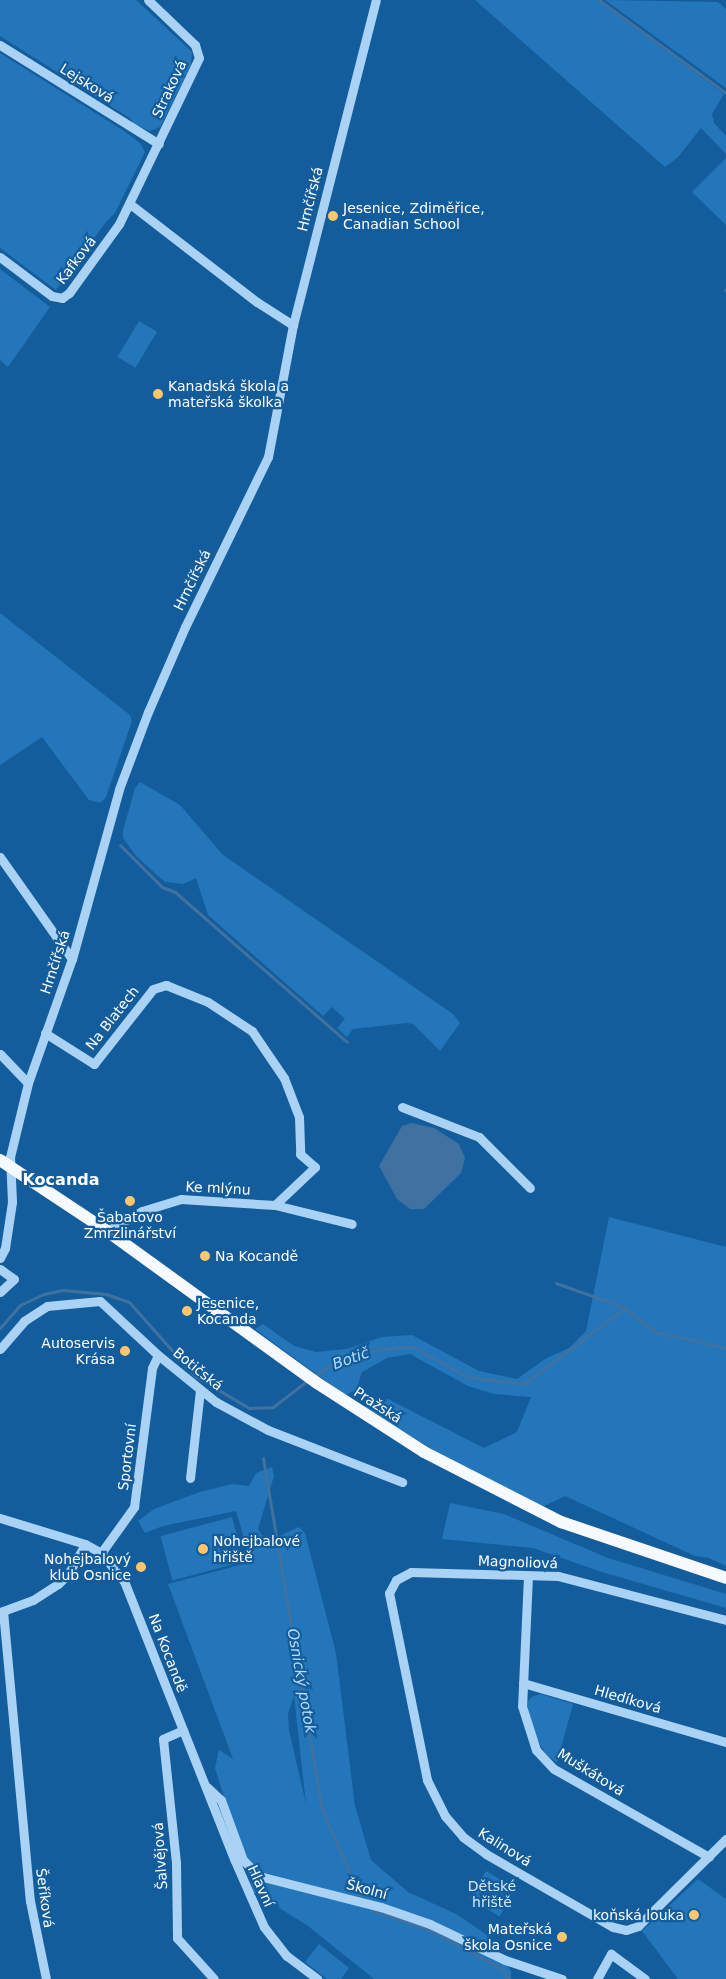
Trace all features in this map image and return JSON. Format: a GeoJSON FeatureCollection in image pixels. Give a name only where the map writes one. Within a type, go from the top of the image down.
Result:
{"type":"FeatureCollection","features":[{"type":"Feature","properties":{"kind":"main road","name":"Pražská"},"geometry":{"type":"LineString","coordinates":[[5,1163],[107,1231],[303,1373],[424,1452],[561,1522],[726,1578]]}},
{"type":"Feature","properties":{"kind":"street","name":"Straková"},"geometry":{"type":"LineString","coordinates":[[119,224],[199,58],[195,45],[148,0]]}},
{"type":"Feature","properties":{"kind":"street","name":"Hrnčířská"},"geometry":{"type":"LineString","coordinates":[[5,1163],[28,1083],[72,959],[107,827],[148,712],[184,627],[268,458],[293,325],[376,0]]}},
{"type":"Feature","properties":{"kind":"street","name":"Lejsková"},"geometry":{"type":"LineString","coordinates":[[0,45],[159,144]]}},
{"type":"Feature","properties":{"kind":"street"},"geometry":{"type":"LineString","coordinates":[[130,204],[257,302],[293,325]]}},
{"type":"Feature","properties":{"kind":"street","name":"Kafková"},"geometry":{"type":"LineString","coordinates":[[0,257],[52,296],[62,298],[69,293],[119,224]]}},
{"type":"Feature","properties":{"kind":"street"},"geometry":{"type":"LineString","coordinates":[[0,857],[72,959]]}},
{"type":"Feature","properties":{"kind":"street","name":"Na Blatech"},"geometry":{"type":"LineString","coordinates":[[45,1033],[94,1064],[152,989],[166,984],[208,1002],[252,1031],[284,1078],[299,1117],[300,1154],[314,1167],[275,1205]]}},
{"type":"Feature","properties":{"kind":"street"},"geometry":{"type":"LineString","coordinates":[[0,1054],[28,1083]]}},
{"type":"Feature","properties":{"kind":"street"},"geometry":{"type":"LineString","coordinates":[[402,1107],[478,1137],[530,1188]]}},
{"type":"Feature","properties":{"kind":"street"},"geometry":{"type":"LineString","coordinates":[[0,1258],[5,1248],[4,1222],[12,1202],[5,1163]]}},
{"type":"Feature","properties":{"kind":"street","name":"Ke mlýnu"},"geometry":{"type":"LineString","coordinates":[[107,1231],[142,1211],[181,1199],[275,1205],[352,1224]]}},
{"type":"Feature","properties":{"kind":"street"},"geometry":{"type":"LineString","coordinates":[[0,1268],[14,1279],[0,1292]]}},
{"type":"Feature","properties":{"kind":"street","name":"Botičská"},"geometry":{"type":"LineString","coordinates":[[0,1349],[34,1312],[55,1304],[94,1300],[105,1304],[158,1355],[200,1390],[268,1430],[402,1482]]}},
{"type":"Feature","properties":{"kind":"street","name":"Sportovní"},"geometry":{"type":"LineString","coordinates":[[101,1553],[134,1507],[152,1368],[158,1355]]}},
{"type":"Feature","properties":{"kind":"street"},"geometry":{"type":"LineString","coordinates":[[190,1478],[200,1390]]}},
{"type":"Feature","properties":{"kind":"street","name":"Na Kocandě"},"geometry":{"type":"LineString","coordinates":[[0,1518],[85,1544],[101,1553],[124,1581],[206,1786]]}},
{"type":"Feature","properties":{"kind":"street"},"geometry":{"type":"LineString","coordinates":[[2,1612],[33,1600],[58,1584],[68,1574],[85,1544]]}},
{"type":"Feature","properties":{"kind":"street","name":"Magnoliová"},"geometry":{"type":"LineString","coordinates":[[396,1580],[411,1572],[558,1576],[726,1620]]}},
{"type":"Feature","properties":{"kind":"street","name":"Muškátová"},"geometry":{"type":"LineString","coordinates":[[528,1576],[522,1706],[527,1730],[536,1750],[554,1769],[709,1858]]}},
{"type":"Feature","properties":{"kind":"street","name":"Kalinová"},"geometry":{"type":"LineString","coordinates":[[396,1580],[389,1601],[427,1780],[445,1816],[463,1837],[486,1854],[613,1927],[626,1930],[638,1926],[709,1858],[726,1839]]}},
{"type":"Feature","properties":{"kind":"street","name":"Šeříková"},"geometry":{"type":"LineString","coordinates":[[2,1612],[30,1901],[46,1979]]}},
{"type":"Feature","properties":{"kind":"street","name":"Hledíková"},"geometry":{"type":"LineString","coordinates":[[523,1683],[726,1742]]}},
{"type":"Feature","properties":{"kind":"street","name":"Šalvějová"},"geometry":{"type":"LineString","coordinates":[[183,1730],[162,1739],[176,1863],[177,1938],[214,1979]]}},
{"type":"Feature","properties":{"kind":"street","name":"Hlavní"},"geometry":{"type":"LineString","coordinates":[[206,1786],[264,1927],[287,1956],[317,1979]]}},
{"type":"Feature","properties":{"kind":"street","name":"Školní"},"geometry":{"type":"LineString","coordinates":[[206,1786],[221,1800],[243,1860],[259,1876],[382,1906],[430,1924],[505,1960],[562,1979]]}},
{"type":"Feature","properties":{"kind":"street"},"geometry":{"type":"LineString","coordinates":[[597,1979],[611,1954],[645,1979]]}},
{"type":"Feature","properties":{"kind":"green space"},"geometry":{"type":"Polygon","coordinates":[[[0,0],[136,0],[192,52],[191,65],[160,127],[150,131],[133,124],[131,119],[0,36],[0,0]]]}},
{"type":"Feature","properties":{"kind":"green space"},"geometry":{"type":"Polygon","coordinates":[[[475,0],[598,0],[724,94],[712,114],[714,123],[726,136],[726,154],[701,128],[678,157],[665,167],[475,0]]]}},
{"type":"Feature","properties":{"kind":"green space"},"geometry":{"type":"Polygon","coordinates":[[[605,0],[718,2],[726,9],[726,88],[605,0]]]}},
{"type":"Feature","properties":{"kind":"green space"},"geometry":{"type":"Polygon","coordinates":[[[0,53],[124,131],[140,143],[145,152],[115,213],[106,222],[56,290],[0,248],[0,53]]]}},
{"type":"Feature","properties":{"kind":"green space"},"geometry":{"type":"Polygon","coordinates":[[[726,158],[726,225],[692,192],[726,158]]]}},
{"type":"Feature","properties":{"kind":"green space"},"geometry":{"type":"Polygon","coordinates":[[[0,269],[50,307],[8,367],[0,360],[0,269]]]}},
{"type":"Feature","properties":{"kind":"green space"},"geometry":{"type":"Polygon","coordinates":[[[139,321],[157,332],[135,368],[117,357],[139,321]]]}},
{"type":"Feature","properties":{"kind":"green space"},"geometry":{"type":"Polygon","coordinates":[[[0,613],[130,715],[132,721],[106,797],[100,803],[89,800],[42,737],[0,765],[0,613]]]}},
{"type":"Feature","properties":{"kind":"green space"},"geometry":{"type":"Polygon","coordinates":[[[140,782],[180,805],[223,855],[453,1014],[460,1023],[440,1051],[413,1024],[406,1023],[353,1029],[347,1037],[337,1028],[345,1019],[332,1007],[323,1016],[208,915],[196,878],[183,884],[165,882],[136,856],[123,838],[123,831],[135,788],[140,782]]]}},
{"type":"Feature","properties":{"kind":"green space"},"geometry":{"type":"Polygon","coordinates":[[[609,1217],[726,1247],[726,1566],[709,1558],[695,1556],[565,1496],[542,1507],[463,1468],[362,1407],[388,1399],[484,1448],[517,1432],[531,1397],[494,1394],[468,1386],[410,1354],[387,1358],[362,1372],[356,1390],[345,1395],[255,1329],[263,1324],[294,1346],[316,1352],[347,1349],[382,1337],[412,1335],[479,1371],[517,1379],[545,1359],[569,1348],[586,1331],[609,1217]]]}},
{"type":"Feature","properties":{"kind":"green space"},"geometry":{"type":"Polygon","coordinates":[[[272,1467],[274,1476],[258,1529],[266,1542],[299,1527],[305,1533],[336,1653],[355,1806],[371,1860],[408,1892],[458,1915],[490,1937],[511,1971],[511,1979],[374,1979],[308,1926],[254,1892],[215,1768],[219,1750],[233,1759],[168,1584],[251,1562],[236,1511],[163,1526],[145,1533],[138,1521],[154,1509],[200,1492],[232,1484],[249,1486],[256,1473],[272,1467]],[[294,1696],[288,1714],[289,1730],[306,1804],[294,1696]]]}},
{"type":"Feature","properties":{"kind":"green space"},"geometry":{"type":"Polygon","coordinates":[[[450,1503],[504,1514],[608,1558],[726,1594],[726,1608],[602,1572],[533,1548],[442,1539],[450,1503]]]}},
{"type":"Feature","properties":{"kind":"green space","name":"Nohejbalové hřiště"},"geometry":{"type":"Polygon","coordinates":[[[232,1517],[244,1561],[172,1581],[161,1536],[232,1517]]]}},
{"type":"Feature","properties":{"kind":"green space"},"geometry":{"type":"Polygon","coordinates":[[[541,1694],[573,1704],[557,1763],[545,1753],[531,1728],[527,1702],[533,1696],[541,1694]]]}},
{"type":"Feature","properties":{"kind":"green space","name":"Dětské hřiště"},"geometry":{"type":"Polygon","coordinates":[[[486,1871],[516,1889],[500,1916],[470,1898],[486,1871]]]}},
{"type":"Feature","properties":{"kind":"green space","name":"koňská louka"},"geometry":{"type":"Polygon","coordinates":[[[698,1879],[726,1899],[726,1979],[678,1979],[642,1931],[698,1879]]]}},
{"type":"Feature","properties":{"kind":"green space"},"geometry":{"type":"Polygon","coordinates":[[[319,1944],[349,1968],[341,1979],[327,1979],[305,1962],[319,1944]]]}},
{"type":"Feature","properties":{"kind":"shaded area"},"geometry":{"type":"Polygon","coordinates":[[[411,1123],[434,1128],[459,1144],[465,1158],[461,1173],[424,1209],[410,1209],[397,1199],[379,1166],[402,1126],[411,1123]]]}},
{"type":"Feature","properties":{"kind":"waterway"},"geometry":{"type":"LineString","coordinates":[[599,0],[726,93]]}},
{"type":"Feature","properties":{"kind":"waterway"},"geometry":{"type":"LineString","coordinates":[[120,845],[162,887],[175,892],[347,1042]]}},
{"type":"Feature","properties":{"kind":"waterway"},"geometry":{"type":"LineString","coordinates":[[556,1283],[623,1307]]}},
{"type":"Feature","properties":{"kind":"waterway","name":"Botič"},"geometry":{"type":"LineString","coordinates":[[0,1328],[20,1305],[44,1294],[63,1290],[106,1294],[129,1302],[195,1376],[249,1408],[273,1407],[308,1380]]}},
{"type":"Feature","properties":{"kind":"waterway","name":"Botič"},"geometry":{"type":"LineString","coordinates":[[314,1377],[329,1366],[375,1350],[411,1346],[468,1377],[524,1384],[624,1308],[656,1332],[726,1348]]}},
{"type":"Feature","properties":{"kind":"waterway","name":"Osnický potok"},"geometry":{"type":"LineString","coordinates":[[263,1458],[322,1809],[360,1897]]}},
{"type":"Feature","properties":{"kind":"waterway","name":"Osnický potok"},"geometry":{"type":"LineString","coordinates":[[371,1910],[430,1930],[500,1968],[510,1979]]}},
{"type":"Feature","properties":{"kind":"place","name":"Jesenice, Zdiměřice, Canadian School"},"geometry":{"type":"Point","coordinates":[333,216]}},
{"type":"Feature","properties":{"kind":"place","name":"Kanadská škola a mateřská školka"},"geometry":{"type":"Point","coordinates":[158,394]}},
{"type":"Feature","properties":{"kind":"place","name":"Šabatovo Zmrzlinářství"},"geometry":{"type":"Point","coordinates":[130,1201]}},
{"type":"Feature","properties":{"kind":"place","name":"Na Kocandě"},"geometry":{"type":"Point","coordinates":[205,1256]}},
{"type":"Feature","properties":{"kind":"place","name":"Jesenice, Kocanda"},"geometry":{"type":"Point","coordinates":[187,1311]}},
{"type":"Feature","properties":{"kind":"place","name":"Autoservis Krása"},"geometry":{"type":"Point","coordinates":[125,1351]}},
{"type":"Feature","properties":{"kind":"place","name":"Nohejbalové hřiště"},"geometry":{"type":"Point","coordinates":[203,1549]}},
{"type":"Feature","properties":{"kind":"place","name":"Nohejbalový klub Osnice"},"geometry":{"type":"Point","coordinates":[141,1567]}},
{"type":"Feature","properties":{"kind":"place","name":"koňská louka"},"geometry":{"type":"Point","coordinates":[694,1915]}},
{"type":"Feature","properties":{"kind":"place","name":"Mateřská škola Osnice"},"geometry":{"type":"Point","coordinates":[562,1937]}},
{"type":"Feature","properties":{"kind":"district","name":"Kocanda"},"geometry":{"type":"Point","coordinates":[61,1180]}}]}
